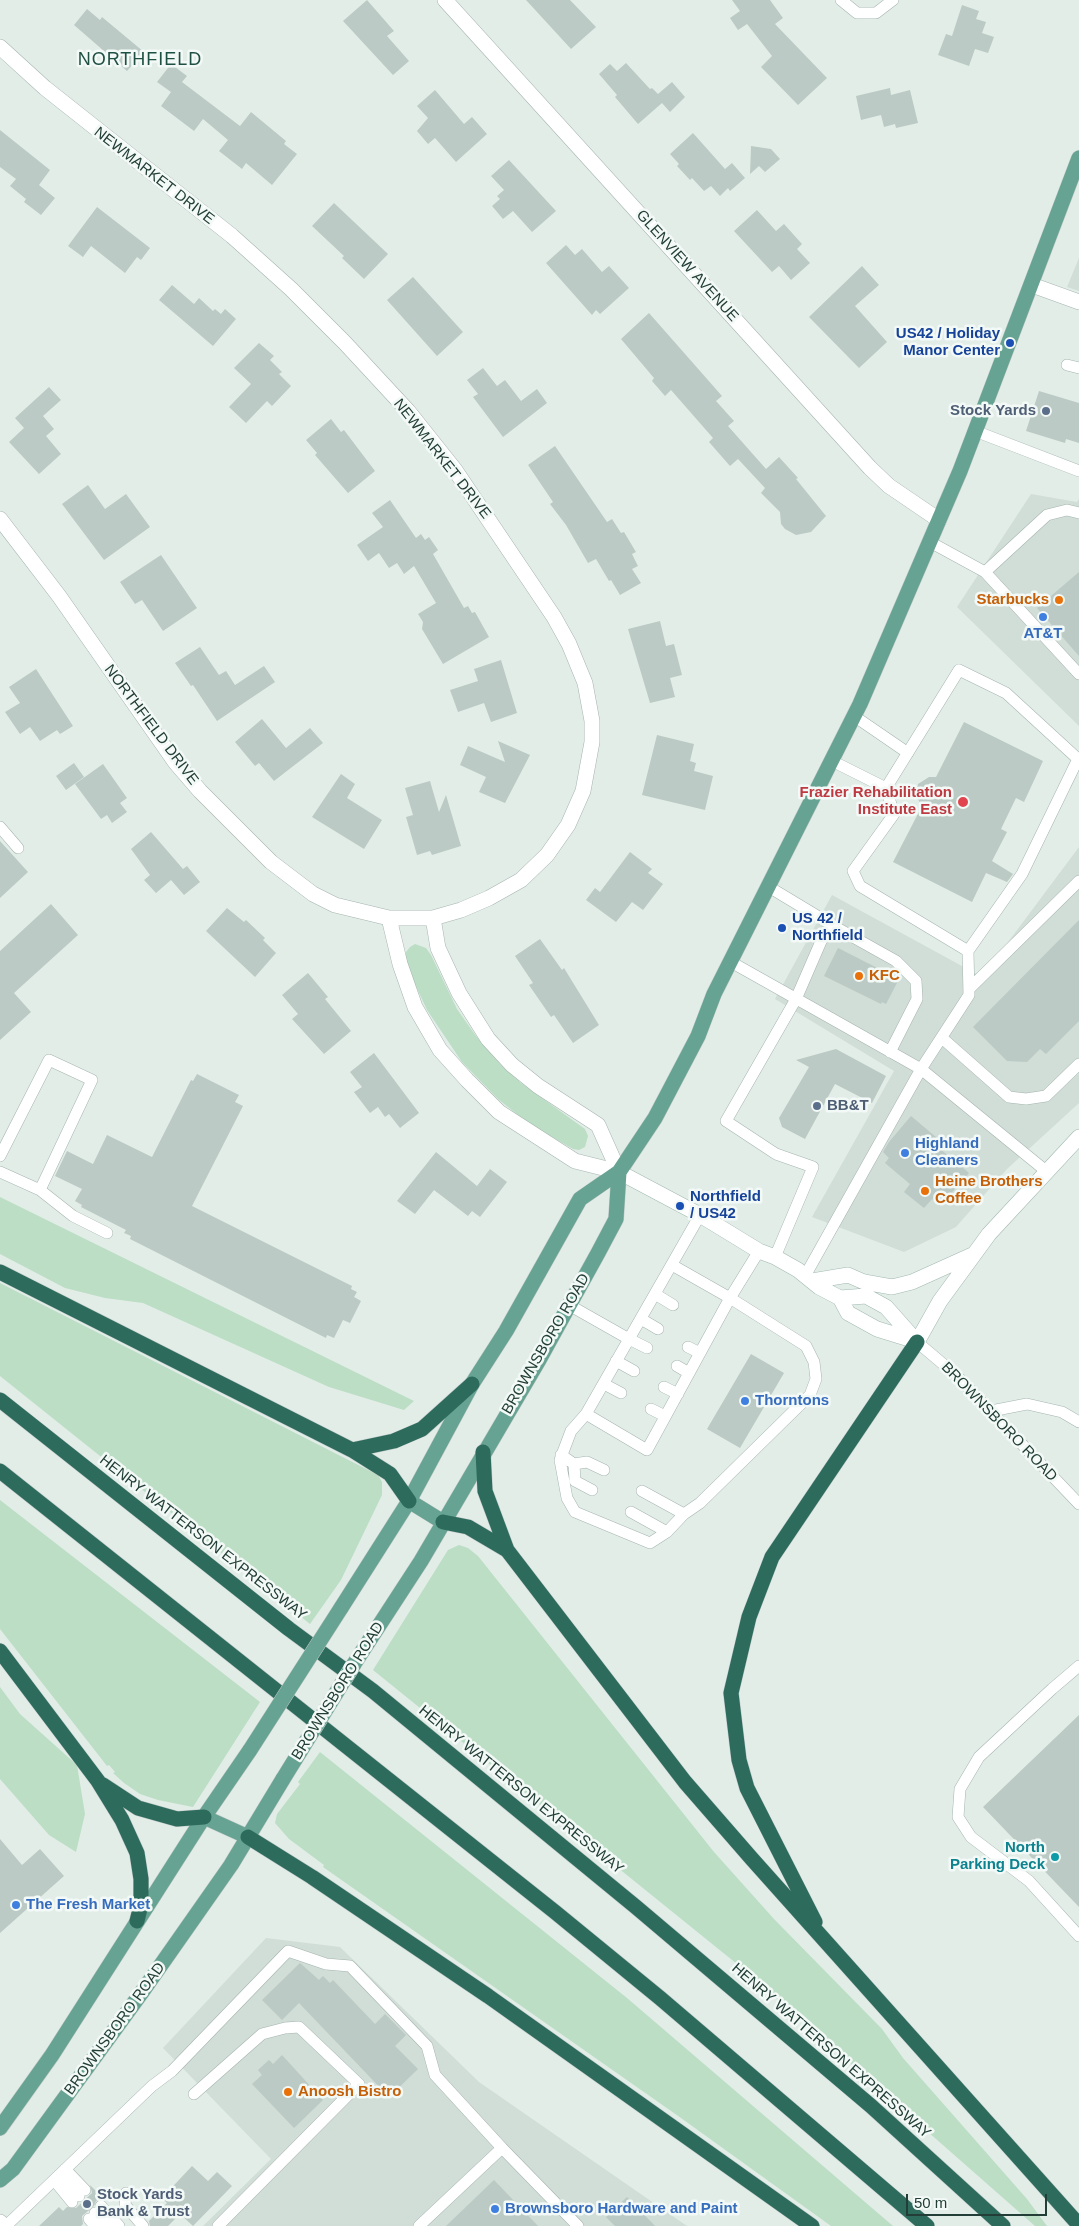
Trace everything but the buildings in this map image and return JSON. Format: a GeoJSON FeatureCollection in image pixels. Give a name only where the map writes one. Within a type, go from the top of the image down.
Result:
{"type":"FeatureCollection","features":[{"type":"Feature","properties":{"kind":"highway"},"geometry":{"type":"LineString","coordinates":[[0,1272],[352,1450],[390,1474],[409,1501]]}},
{"type":"Feature","properties":{"kind":"highway"},"geometry":{"type":"LineString","coordinates":[[826,1943],[747,1788],[739,1760],[731,1693],[749,1617],[772,1557],[917,1342]]}},
{"type":"Feature","properties":{"kind":"highway"},"geometry":{"type":"LineString","coordinates":[[352,1450],[394,1441],[422,1429],[472,1384]]}},
{"type":"Feature","properties":{"kind":"highway","name":"HENRY WATTERSON EXPRESSWAY"},"geometry":{"type":"LineString","coordinates":[[0,1400],[289,1629],[373,1691],[636,1907],[871,2106],[1003,2226]]}},
{"type":"Feature","properties":{"kind":"highway"},"geometry":{"type":"LineString","coordinates":[[483,1452],[485,1491],[507,1550],[686,1782],[826,1943],[1079,2225]]}},
{"type":"Feature","properties":{"kind":"highway"},"geometry":{"type":"LineString","coordinates":[[0,1471],[608,1955],[927,2226]]}},
{"type":"Feature","properties":{"kind":"highway"},"geometry":{"type":"LineString","coordinates":[[443,1522],[468,1527],[507,1550]]}},
{"type":"Feature","properties":{"kind":"highway"},"geometry":{"type":"LineString","coordinates":[[0,1652],[98,1781],[122,1820],[137,1853],[141,1879],[141,1905],[137,1921]]}},
{"type":"Feature","properties":{"kind":"highway"},"geometry":{"type":"LineString","coordinates":[[98,1781],[138,1808],[177,1819],[204,1817]]}},
{"type":"Feature","properties":{"kind":"highway"},"geometry":{"type":"LineString","coordinates":[[248,1837],[312,1876],[488,1996],[812,2226]]}},
{"type":"Feature","properties":{"kind":"main road"},"geometry":{"type":"LineString","coordinates":[[0,2128],[52,2055],[409,1501],[472,1384],[506,1331],[580,1199],[618,1172],[655,1118],[698,1036],[714,994],[854,716],[930,542],[1032,285],[1075,183],[1079,158]]}},
{"type":"Feature","properties":{"kind":"main road","name":"BROWNSBORO ROAD"},"geometry":{"type":"LineString","coordinates":[[0,2180],[13,2169],[89,2067],[231,1865],[443,1522],[569,1305],[616,1219],[618,1172]]}},
{"type":"Feature","properties":{"kind":"main road"},"geometry":{"type":"LineString","coordinates":[[409,1501],[443,1522]]}},
{"type":"Feature","properties":{"kind":"main road"},"geometry":{"type":"LineString","coordinates":[[204,1817],[248,1837]]}},
{"type":"Feature","properties":{"kind":"street","name":"GLENVIEW AVENUE"},"geometry":{"type":"LineString","coordinates":[[445,0],[870,468],[889,486],[939,520]]}},
{"type":"Feature","properties":{"kind":"street","name":"NEWMARKET DRIVE"},"geometry":{"type":"LineString","coordinates":[[0,47],[45,88],[102,135],[232,236],[292,289],[346,342],[408,411],[455,470],[534,584],[569,644],[585,683],[592,721],[588,773],[577,808],[553,848],[521,880],[489,898],[433,918],[410,919]]}},
{"type":"Feature","properties":{"kind":"street"},"geometry":{"type":"LineString","coordinates":[[1032,285],[1079,302]]}},
{"type":"Feature","properties":{"kind":"street","name":"NORTHFIELD DRIVE"},"geometry":{"type":"LineString","coordinates":[[0,519],[59,596],[146,724],[200,791],[271,862],[313,894],[335,905],[389,918],[410,919]]}},
{"type":"Feature","properties":{"kind":"street"},"geometry":{"type":"LineString","coordinates":[[389,918],[400,964],[415,1006],[440,1050],[466,1080],[499,1112],[575,1161],[618,1172]]}},
{"type":"Feature","properties":{"kind":"street"},"geometry":{"type":"LineString","coordinates":[[433,918],[438,948],[459,993],[488,1039],[512,1065],[538,1086],[598,1125],[618,1172]]}},
{"type":"Feature","properties":{"kind":"street"},"geometry":{"type":"LineString","coordinates":[[917,1342],[940,1301],[974,1254],[1009,1211],[1079,1137]]}},
{"type":"Feature","properties":{"kind":"street","name":"BROWNSBORO ROAD"},"geometry":{"type":"LineString","coordinates":[[618,1172],[700,1215],[759,1251],[775,1257],[840,1298],[848,1313],[877,1328],[917,1342]]}},
{"type":"Feature","properties":{"kind":"street"},"geometry":{"type":"LineString","coordinates":[[809,1278],[848,1275],[864,1282],[892,1287],[912,1282],[974,1254]]}},
{"type":"Feature","properties":{"kind":"street","name":"BROWNSBORO ROAD"},"geometry":{"type":"LineString","coordinates":[[840,1298],[866,1296],[886,1307],[917,1342]]}},
{"type":"Feature","properties":{"kind":"street"},"geometry":{"type":"LineString","coordinates":[[0,2222],[5,2226]]}},
{"type":"Feature","properties":{"kind":"lane"},"geometry":{"type":"LineString","coordinates":[[841,0],[857,13],[876,13],[893,0]]}},
{"type":"Feature","properties":{"kind":"lane"},"geometry":{"type":"LineString","coordinates":[[1067,365],[1079,368]]}},
{"type":"Feature","properties":{"kind":"lane"},"geometry":{"type":"LineString","coordinates":[[975,431],[1079,471]]}},
{"type":"Feature","properties":{"kind":"lane"},"geometry":{"type":"LineString","coordinates":[[985,572],[1047,515],[1067,510],[1079,513]]}},
{"type":"Feature","properties":{"kind":"lane"},"geometry":{"type":"LineString","coordinates":[[930,542],[985,572],[1079,674]]}},
{"type":"Feature","properties":{"kind":"lane"},"geometry":{"type":"LineString","coordinates":[[809,1278],[921,1070],[969,995],[968,951],[1022,874],[1079,759],[1006,693],[959,670],[886,788]]}},
{"type":"Feature","properties":{"kind":"lane"},"geometry":{"type":"LineString","coordinates":[[854,716],[908,753]]}},
{"type":"Feature","properties":{"kind":"lane"},"geometry":{"type":"LineString","coordinates":[[832,761],[886,788],[894,814],[852,871],[860,886],[968,951]]}},
{"type":"Feature","properties":{"kind":"lane"},"geometry":{"type":"LineString","coordinates":[[0,828],[18,848]]}},
{"type":"Feature","properties":{"kind":"lane"},"geometry":{"type":"LineString","coordinates":[[969,989],[1079,881]]}},
{"type":"Feature","properties":{"kind":"lane"},"geometry":{"type":"LineString","coordinates":[[769,886],[837,928],[896,961],[916,981],[917,999],[890,1052]]}},
{"type":"Feature","properties":{"kind":"lane"},"geometry":{"type":"LineString","coordinates":[[775,1257],[813,1167],[776,1154],[726,1121],[796,999],[822,939],[837,928]]}},
{"type":"Feature","properties":{"kind":"lane"},"geometry":{"type":"LineString","coordinates":[[731,962],[921,1070],[1046,1170]]}},
{"type":"Feature","properties":{"kind":"lane"},"geometry":{"type":"LineString","coordinates":[[942,1038],[1009,1097],[1026,1099],[1046,1096],[1079,1064]]}},
{"type":"Feature","properties":{"kind":"lane"},"geometry":{"type":"LineString","coordinates":[[0,1156],[49,1060],[92,1080],[40,1190]]}},
{"type":"Feature","properties":{"kind":"lane"},"geometry":{"type":"LineString","coordinates":[[0,1172],[40,1190],[73,1216],[107,1233]]}},
{"type":"Feature","properties":{"kind":"lane"},"geometry":{"type":"LineString","coordinates":[[672,1265],[730,1298],[806,1346],[814,1362],[816,1379],[810,1395],[700,1503],[684,1514],[667,1532],[650,1542],[575,1512],[567,1498],[561,1455],[571,1430],[586,1414],[700,1215]]}},
{"type":"Feature","properties":{"kind":"lane"},"geometry":{"type":"LineString","coordinates":[[586,1414],[647,1450],[730,1298],[759,1251]]}},
{"type":"Feature","properties":{"kind":"lane"},"geometry":{"type":"LineString","coordinates":[[655,1294],[673,1304]]}},
{"type":"Feature","properties":{"kind":"lane"},"geometry":{"type":"LineString","coordinates":[[569,1305],[647,1348]]}},
{"type":"Feature","properties":{"kind":"lane"},"geometry":{"type":"LineString","coordinates":[[641,1319],[658,1329]]}},
{"type":"Feature","properties":{"kind":"lane"},"geometry":{"type":"LineString","coordinates":[[702,1323],[713,1329]]}},
{"type":"Feature","properties":{"kind":"lane","name":"BROWNSBORO ROAD"},"geometry":{"type":"LineString","coordinates":[[917,1342],[956,1375],[1079,1504]]}},
{"type":"Feature","properties":{"kind":"lane"},"geometry":{"type":"LineString","coordinates":[[688,1347],[700,1354]]}},
{"type":"Feature","properties":{"kind":"lane"},"geometry":{"type":"LineString","coordinates":[[616,1361],[634,1371]]}},
{"type":"Feature","properties":{"kind":"lane"},"geometry":{"type":"LineString","coordinates":[[677,1366],[689,1373]]}},
{"type":"Feature","properties":{"kind":"lane"},"geometry":{"type":"LineString","coordinates":[[604,1384],[621,1393]]}},
{"type":"Feature","properties":{"kind":"lane"},"geometry":{"type":"LineString","coordinates":[[664,1387],[678,1394]]}},
{"type":"Feature","properties":{"kind":"lane"},"geometry":{"type":"LineString","coordinates":[[991,1411],[1027,1404],[1062,1412],[1079,1422]]}},
{"type":"Feature","properties":{"kind":"lane"},"geometry":{"type":"LineString","coordinates":[[652,1409],[665,1416]]}},
{"type":"Feature","properties":{"kind":"lane"},"geometry":{"type":"LineString","coordinates":[[561,1455],[574,1464],[587,1462],[604,1470]]}},
{"type":"Feature","properties":{"kind":"lane"},"geometry":{"type":"LineString","coordinates":[[574,1464],[576,1481],[592,1490]]}},
{"type":"Feature","properties":{"kind":"lane"},"geometry":{"type":"LineString","coordinates":[[642,1492],[684,1514]]}},
{"type":"Feature","properties":{"kind":"lane"},"geometry":{"type":"LineString","coordinates":[[631,1512],[667,1532]]}},
{"type":"Feature","properties":{"kind":"lane"},"geometry":{"type":"LineString","coordinates":[[1079,1666],[1052,1688],[980,1757],[960,1789],[958,1817],[971,1837],[1028,1881],[1079,1936]]}},
{"type":"Feature","properties":{"kind":"lane"},"geometry":{"type":"LineString","coordinates":[[5,2226],[152,2086],[172,2071],[288,1950],[326,1964],[350,1966],[427,2046],[435,2076],[578,2226]]}},
{"type":"Feature","properties":{"kind":"lane"},"geometry":{"type":"LineString","coordinates":[[194,2094],[262,2034],[284,2028],[299,2028],[358,2084],[218,2226]]}},
{"type":"Feature","properties":{"kind":"lane"},"geometry":{"type":"LineString","coordinates":[[419,2226],[502,2148]]}},
{"type":"Feature","properties":{"kind":"lane"},"geometry":{"type":"LineString","coordinates":[[59,2175],[79,2196],[59,2175]]}},
{"type":"Feature","properties":{"kind":"lane"},"geometry":{"type":"LineString","coordinates":[[126,2192],[125,2205],[143,2226]]}},
{"type":"Feature","properties":{"kind":"lane"},"geometry":{"type":"LineString","coordinates":[[95,2216],[107,2226]]}},
{"type":"Feature","properties":{"kind":"lane"},"geometry":{"type":"LineString","coordinates":[[95,2216],[119,2226]]}},
{"type":"Feature","properties":{"kind":"shaded area"},"geometry":{"type":"Polygon","coordinates":[[[1079,258],[1079,291],[1067,287],[1079,258]]]}},
{"type":"Feature","properties":{"kind":"shaded area"},"geometry":{"type":"Polygon","coordinates":[[[1031,494],[1077,502],[1079,499],[1079,726],[957,607],[1031,494]]]}},
{"type":"Feature","properties":{"kind":"shaded area"},"geometry":{"type":"Polygon","coordinates":[[[1079,847],[1079,1103],[1007,1169],[956,1227],[904,1252],[812,1217],[894,1071],[775,999],[832,895],[982,977],[1079,847]]]}},
{"type":"Feature","properties":{"kind":"shaded area"},"geometry":{"type":"Polygon","coordinates":[[[266,1938],[340,1947],[479,2082],[687,2226],[203,2226],[271,2159],[163,2048],[266,1938]]]}},
{"type":"Feature","properties":{"kind":"green space"},"geometry":{"type":"Polygon","coordinates":[[[415,944],[426,948],[431,955],[457,1009],[476,1036],[501,1065],[521,1083],[585,1129],[588,1136],[585,1147],[579,1150],[573,1149],[528,1123],[498,1099],[462,1062],[427,1010],[415,984],[406,960],[406,952],[415,944]]]}},
{"type":"Feature","properties":{"kind":"green space"},"geometry":{"type":"Polygon","coordinates":[[[0,1197],[414,1401],[404,1410],[329,1387],[143,1303],[105,1298],[65,1288],[0,1254],[0,1197]]]}},
{"type":"Feature","properties":{"kind":"green space"},"geometry":{"type":"Polygon","coordinates":[[[0,1283],[378,1475],[382,1482],[382,1495],[341,1580],[310,1624],[0,1376],[0,1283]]]}},
{"type":"Feature","properties":{"kind":"green space"},"geometry":{"type":"Polygon","coordinates":[[[0,1500],[260,1702],[193,1807],[158,1800],[140,1794],[113,1773],[115,1772],[109,1765],[107,1766],[0,1629],[0,1500]]]}},
{"type":"Feature","properties":{"kind":"green space"},"geometry":{"type":"Polygon","coordinates":[[[459,1545],[468,1548],[478,1556],[714,1852],[774,1919],[882,2029],[903,2058],[1027,2199],[1047,2226],[1035,2226],[737,1964],[373,1670],[448,1550],[459,1545]]]}},
{"type":"Feature","properties":{"kind":"green space"},"geometry":{"type":"Polygon","coordinates":[[[0,1687],[20,1714],[77,1765],[85,1814],[76,1852],[49,1835],[0,1779],[0,1687]]]}},
{"type":"Feature","properties":{"kind":"green space"},"geometry":{"type":"Polygon","coordinates":[[[320,1752],[627,1998],[893,2226],[831,2226],[681,2118],[323,1867],[324,1865],[289,1839],[275,1823],[277,1814],[300,1784],[298,1782],[320,1752]]]}},
{"type":"Feature","properties":{"kind":"place","name":"US42 / Holiday Manor Center"},"geometry":{"type":"Point","coordinates":[1010,343]}},
{"type":"Feature","properties":{"kind":"place","name":"Stock Yards"},"geometry":{"type":"Point","coordinates":[1046,411]}},
{"type":"Feature","properties":{"kind":"place","name":"Starbucks"},"geometry":{"type":"Point","coordinates":[1059,600]}},
{"type":"Feature","properties":{"kind":"place","name":"AT&T"},"geometry":{"type":"Point","coordinates":[1043,617]}},
{"type":"Feature","properties":{"kind":"place","name":"Frazier Rehabilitation Institute East"},"geometry":{"type":"Point","coordinates":[963,802]}},
{"type":"Feature","properties":{"kind":"place","name":"US 42 / Northfield"},"geometry":{"type":"Point","coordinates":[782,928]}},
{"type":"Feature","properties":{"kind":"place","name":"KFC"},"geometry":{"type":"Point","coordinates":[859,976]}},
{"type":"Feature","properties":{"kind":"place","name":"BB&T"},"geometry":{"type":"Point","coordinates":[817,1106]}},
{"type":"Feature","properties":{"kind":"place","name":"Highland Cleaners"},"geometry":{"type":"Point","coordinates":[905,1153]}},
{"type":"Feature","properties":{"kind":"place","name":"Heine Brothers Coffee"},"geometry":{"type":"Point","coordinates":[925,1191]}},
{"type":"Feature","properties":{"kind":"place","name":"Northfield / US42"},"geometry":{"type":"Point","coordinates":[680,1206]}},
{"type":"Feature","properties":{"kind":"place","name":"Thorntons"},"geometry":{"type":"Point","coordinates":[745,1401]}},
{"type":"Feature","properties":{"kind":"place","name":"North Parking Deck"},"geometry":{"type":"Point","coordinates":[1055,1857]}},
{"type":"Feature","properties":{"kind":"place","name":"The Fresh Market"},"geometry":{"type":"Point","coordinates":[16,1905]}},
{"type":"Feature","properties":{"kind":"place","name":"Anoosh Bistro"},"geometry":{"type":"Point","coordinates":[288,2092]}},
{"type":"Feature","properties":{"kind":"place","name":"Stock Yards Bank & Trust"},"geometry":{"type":"Point","coordinates":[87,2204]}},
{"type":"Feature","properties":{"kind":"place","name":"Brownsboro Hardware and Paint"},"geometry":{"type":"Point","coordinates":[495,2209]}},
{"type":"Feature","properties":{"kind":"district","name":"NORTHFIELD"},"geometry":{"type":"Point","coordinates":[140,60]}}]}
